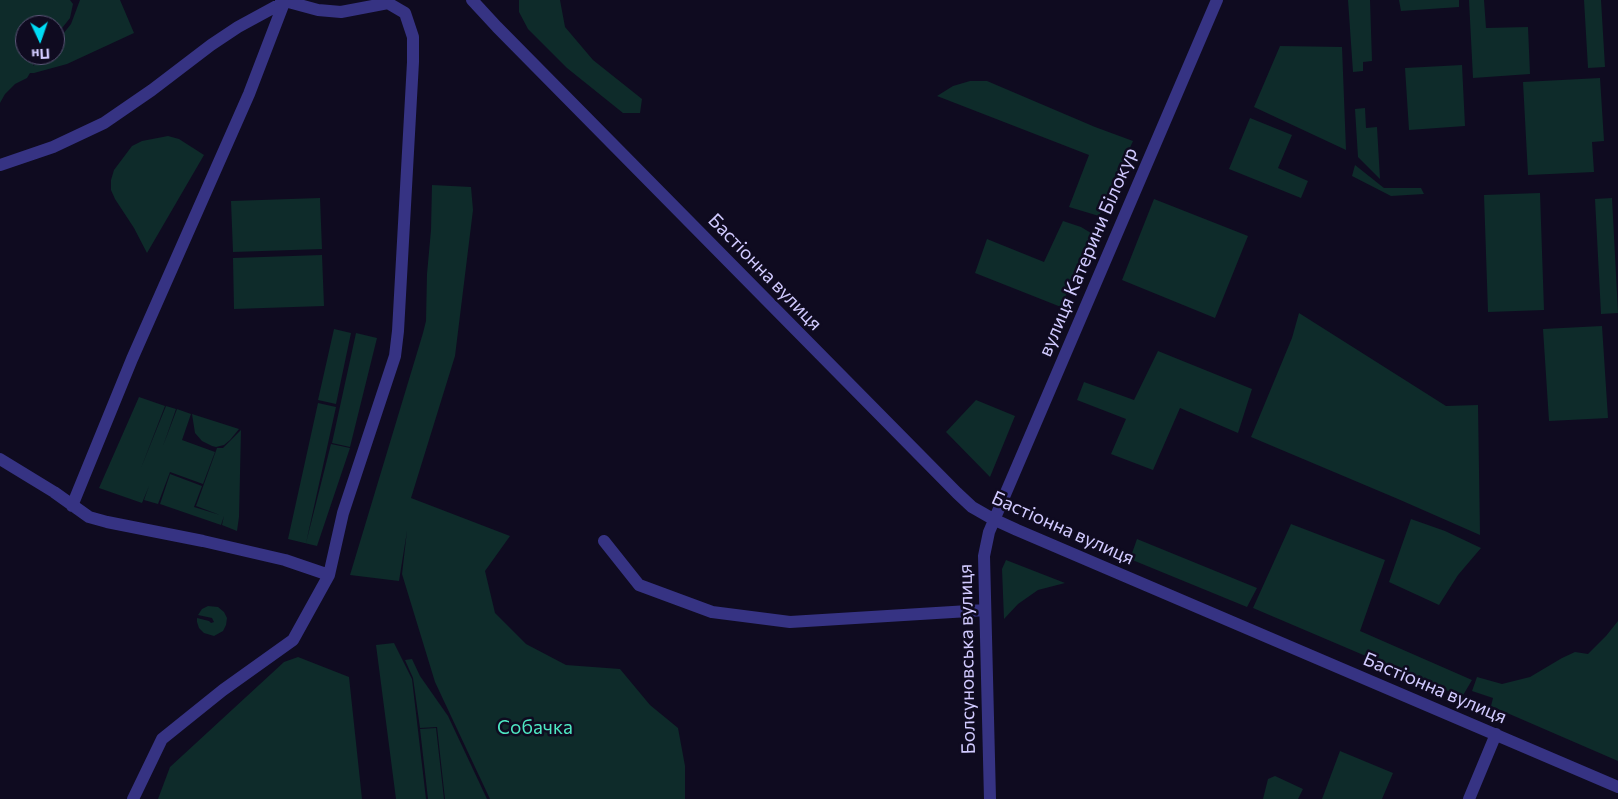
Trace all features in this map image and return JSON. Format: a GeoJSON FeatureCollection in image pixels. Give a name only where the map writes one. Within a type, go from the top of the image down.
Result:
{"type":"FeatureCollection","features":[{"type":"Feature","properties":{"kind":"street","name":"вулиця Катерини Білокур"},"geometry":{"type":"LineString","coordinates":[[993,519],[1217,0]]}},
{"type":"Feature","properties":{"kind":"street"},"geometry":{"type":"LineString","coordinates":[[72,506],[132,359],[249,94],[283,1]]}},
{"type":"Feature","properties":{"kind":"street"},"geometry":{"type":"LineString","coordinates":[[0,165],[53,147],[104,123],[152,90],[211,45],[283,1],[318,10],[341,12],[388,2],[405,13],[413,37],[413,62],[400,302],[395,356],[343,513],[329,575],[292,640],[223,690],[162,739],[133,799]]}},
{"type":"Feature","properties":{"kind":"street","name":"Бастіонна вулиця"},"geometry":{"type":"LineString","coordinates":[[479,3],[489,19],[957,494],[972,506],[993,519],[1618,787]]}},
{"type":"Feature","properties":{"kind":"street"},"geometry":{"type":"LineString","coordinates":[[0,459],[54,492],[89,517],[285,560],[329,575]]}},
{"type":"Feature","properties":{"kind":"street","name":"Болсуновська вулиця"},"geometry":{"type":"LineString","coordinates":[[990,799],[984,556],[993,519]]}},
{"type":"Feature","properties":{"kind":"street"},"geometry":{"type":"LineString","coordinates":[[604,541],[639,585],[712,612],[790,622],[985,610]]}},
{"type":"Feature","properties":{"kind":"street"},"geometry":{"type":"LineString","coordinates":[[1468,799],[1496,734]]}},
{"type":"Feature","properties":{"kind":"green space"},"geometry":{"type":"Polygon","coordinates":[[[0,0],[70,0],[73,4],[70,18],[65,24],[65,15],[15,15],[15,65],[63,65],[30,73],[27,78],[15,84],[5,94],[0,103],[0,0]]]}},
{"type":"Feature","properties":{"kind":"green space"},"geometry":{"type":"Polygon","coordinates":[[[80,0],[120,0],[134,33],[65,65],[65,32],[71,24],[80,0]]]}},
{"type":"Feature","properties":{"kind":"green space"},"geometry":{"type":"Polygon","coordinates":[[[519,0],[560,0],[565,27],[593,60],[642,99],[640,113],[623,113],[567,68],[528,29],[519,12],[519,0]]]}},
{"type":"Feature","properties":{"kind":"green space"},"geometry":{"type":"Polygon","coordinates":[[[1348,0],[1370,0],[1372,61],[1363,62],[1363,71],[1353,72],[1348,0]]]}},
{"type":"Feature","properties":{"kind":"green space"},"geometry":{"type":"Polygon","coordinates":[[[1399,0],[1459,0],[1459,7],[1401,11],[1399,0]]]}},
{"type":"Feature","properties":{"kind":"green space"},"geometry":{"type":"Polygon","coordinates":[[[1469,0],[1484,0],[1486,28],[1528,27],[1530,74],[1473,78],[1469,0]]]}},
{"type":"Feature","properties":{"kind":"green space"},"geometry":{"type":"Polygon","coordinates":[[[1584,0],[1601,0],[1605,67],[1588,68],[1584,0]]]}},
{"type":"Feature","properties":{"kind":"green space"},"geometry":{"type":"Polygon","coordinates":[[[1280,46],[1342,47],[1346,150],[1254,107],[1280,46]]]}},
{"type":"Feature","properties":{"kind":"green space"},"geometry":{"type":"Polygon","coordinates":[[[1462,65],[1465,126],[1409,130],[1405,68],[1462,65]]]}},
{"type":"Feature","properties":{"kind":"green space"},"geometry":{"type":"Polygon","coordinates":[[[1600,78],[1604,141],[1592,142],[1594,172],[1528,175],[1523,82],[1600,78]]]}},
{"type":"Feature","properties":{"kind":"green space"},"geometry":{"type":"Polygon","coordinates":[[[970,81],[987,81],[1133,141],[1099,216],[1069,207],[1089,155],[937,96],[953,86],[970,81]]]}},
{"type":"Feature","properties":{"kind":"green space"},"geometry":{"type":"Polygon","coordinates":[[[1365,108],[1366,128],[1377,127],[1380,179],[1358,157],[1355,109],[1365,108]]]}},
{"type":"Feature","properties":{"kind":"green space"},"geometry":{"type":"Polygon","coordinates":[[[1250,118],[1292,135],[1278,168],[1308,181],[1301,198],[1229,169],[1250,118]]]}},
{"type":"Feature","properties":{"kind":"green space"},"geometry":{"type":"Polygon","coordinates":[[[168,136],[179,139],[204,155],[147,253],[134,228],[115,199],[111,190],[111,180],[114,170],[132,146],[142,141],[168,136]]]}},
{"type":"Feature","properties":{"kind":"green space"},"geometry":{"type":"Polygon","coordinates":[[[1355,165],[1384,188],[1421,188],[1424,194],[1391,196],[1352,176],[1355,165]]]}},
{"type":"Feature","properties":{"kind":"green space","name":"Собачка"},"geometry":{"type":"Polygon","coordinates":[[[432,185],[471,187],[473,210],[455,356],[411,498],[510,536],[485,571],[495,613],[526,644],[566,665],[620,669],[650,705],[678,728],[685,766],[685,799],[490,799],[435,682],[402,574],[407,531],[399,581],[350,575],[426,321],[432,185]]]}},
{"type":"Feature","properties":{"kind":"green space"},"geometry":{"type":"Polygon","coordinates":[[[1540,193],[1544,310],[1488,312],[1484,195],[1540,193]]]}},
{"type":"Feature","properties":{"kind":"green space"},"geometry":{"type":"Polygon","coordinates":[[[320,198],[322,249],[233,252],[231,201],[320,198]]]}},
{"type":"Feature","properties":{"kind":"green space"},"geometry":{"type":"Polygon","coordinates":[[[1612,198],[1618,313],[1601,314],[1595,199],[1612,198]]]}},
{"type":"Feature","properties":{"kind":"green space"},"geometry":{"type":"Polygon","coordinates":[[[1154,199],[1248,236],[1215,318],[1122,280],[1154,199]]]}},
{"type":"Feature","properties":{"kind":"green space"},"geometry":{"type":"Polygon","coordinates":[[[1063,221],[1081,227],[1091,233],[1061,307],[975,273],[987,239],[1044,262],[1063,221]]]}},
{"type":"Feature","properties":{"kind":"green space"},"geometry":{"type":"Polygon","coordinates":[[[322,255],[324,306],[234,309],[233,258],[322,255]]]}},
{"type":"Feature","properties":{"kind":"green space"},"geometry":{"type":"Polygon","coordinates":[[[1299,313],[1446,406],[1478,405],[1480,535],[1251,437],[1292,338],[1299,313]]]}},
{"type":"Feature","properties":{"kind":"green space"},"geometry":{"type":"Polygon","coordinates":[[[1602,326],[1608,418],[1549,421],[1543,329],[1602,326]]]}},
{"type":"Feature","properties":{"kind":"green space"},"geometry":{"type":"Polygon","coordinates":[[[334,329],[351,333],[336,404],[318,400],[334,329]]]}},
{"type":"Feature","properties":{"kind":"green space"},"geometry":{"type":"Polygon","coordinates":[[[356,333],[377,338],[350,447],[332,443],[356,333]]]}},
{"type":"Feature","properties":{"kind":"green space"},"geometry":{"type":"Polygon","coordinates":[[[1158,351],[1252,389],[1238,433],[1180,408],[1153,470],[1111,454],[1126,419],[1077,400],[1084,382],[1134,400],[1158,351]]]}},
{"type":"Feature","properties":{"kind":"green space"},"geometry":{"type":"Polygon","coordinates":[[[139,397],[165,406],[141,468],[166,406],[176,409],[163,446],[177,409],[191,414],[182,440],[215,452],[203,484],[170,472],[158,504],[144,500],[149,486],[142,503],[99,488],[139,397]]]}},
{"type":"Feature","properties":{"kind":"green space"},"geometry":{"type":"Polygon","coordinates":[[[976,400],[1015,416],[990,477],[946,432],[976,400]]]}},
{"type":"Feature","properties":{"kind":"green space"},"geometry":{"type":"Polygon","coordinates":[[[318,403],[336,407],[306,543],[331,444],[350,448],[317,546],[288,539],[318,403]]]}},
{"type":"Feature","properties":{"kind":"green space"},"geometry":{"type":"Polygon","coordinates":[[[192,414],[239,429],[224,445],[212,446],[202,441],[195,433],[192,414]]]}},
{"type":"Feature","properties":{"kind":"green space"},"geometry":{"type":"Polygon","coordinates":[[[241,430],[237,531],[222,525],[224,516],[221,525],[160,504],[170,474],[202,486],[194,507],[220,515],[196,506],[217,448],[223,448],[241,430]]]}},
{"type":"Feature","properties":{"kind":"green space"},"geometry":{"type":"Polygon","coordinates":[[[1411,519],[1445,531],[1481,548],[1458,575],[1439,605],[1389,582],[1411,519]]]}},
{"type":"Feature","properties":{"kind":"green space"},"geometry":{"type":"Polygon","coordinates":[[[1291,524],[1385,560],[1360,631],[1472,680],[1462,697],[1253,608],[1291,524]]]}},
{"type":"Feature","properties":{"kind":"green space"},"geometry":{"type":"Polygon","coordinates":[[[1137,539],[1257,588],[1247,607],[1130,559],[1137,539]]]}},
{"type":"Feature","properties":{"kind":"green space"},"geometry":{"type":"Polygon","coordinates":[[[1006,560],[1065,583],[1038,590],[1018,604],[1004,619],[1002,569],[1006,560]]]}},
{"type":"Feature","properties":{"kind":"green space"},"geometry":{"type":"Polygon","coordinates":[[[208,606],[218,607],[227,618],[223,631],[214,636],[204,633],[199,628],[197,622],[197,618],[211,623],[214,622],[212,618],[198,615],[202,609],[208,606]]]}},
{"type":"Feature","properties":{"kind":"green space"},"geometry":{"type":"Polygon","coordinates":[[[1618,621],[1618,761],[1491,706],[1493,698],[1472,691],[1477,677],[1502,684],[1530,677],[1575,652],[1588,654],[1618,621]]]}},
{"type":"Feature","properties":{"kind":"green space"},"geometry":{"type":"Polygon","coordinates":[[[394,643],[412,679],[426,799],[396,799],[376,645],[394,643]]]}},
{"type":"Feature","properties":{"kind":"green space"},"geometry":{"type":"Polygon","coordinates":[[[298,657],[349,677],[362,799],[158,799],[170,767],[284,662],[298,657]]]}},
{"type":"Feature","properties":{"kind":"green space"},"geometry":{"type":"Polygon","coordinates":[[[412,659],[420,676],[448,716],[487,799],[445,799],[437,727],[420,728],[413,678],[405,660],[412,659]]]}},
{"type":"Feature","properties":{"kind":"green space"},"geometry":{"type":"Polygon","coordinates":[[[436,728],[444,799],[428,799],[420,729],[436,728]]]}},
{"type":"Feature","properties":{"kind":"green space"},"geometry":{"type":"Polygon","coordinates":[[[1340,751],[1393,773],[1382,799],[1322,799],[1340,751]]]}},
{"type":"Feature","properties":{"kind":"green space"},"geometry":{"type":"Polygon","coordinates":[[[1275,776],[1303,789],[1298,799],[1263,799],[1268,779],[1275,776]]]}}]}
